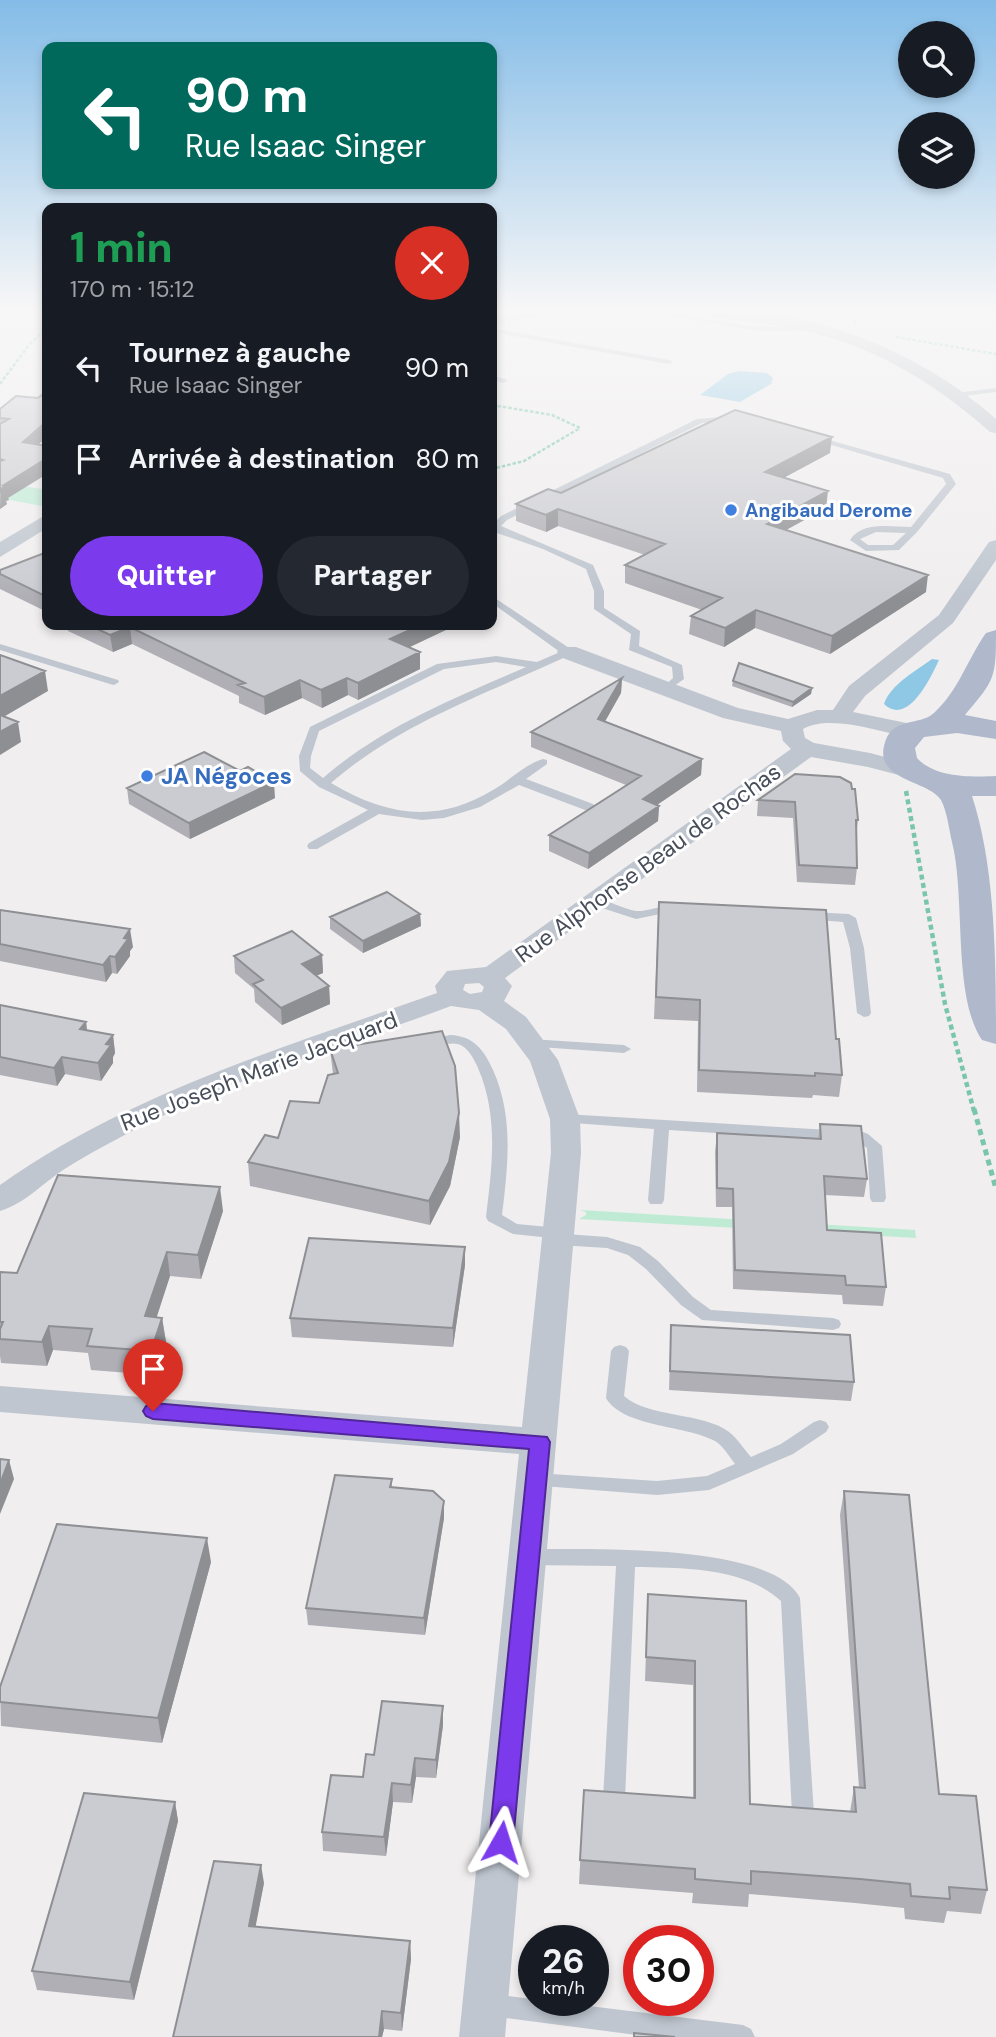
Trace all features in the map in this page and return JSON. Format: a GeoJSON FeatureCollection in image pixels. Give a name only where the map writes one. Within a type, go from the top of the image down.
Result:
{"type":"FeatureCollection","features":[{"type":"Feature","properties":{"kind":"main road"},"geometry":{"type":"LineString","coordinates":[[928,727],[973,687],[992,648]]}},
{"type":"Feature","properties":{"kind":"main road"},"geometry":{"type":"LineString","coordinates":[[992,648],[989,720],[995,730]]}},
{"type":"Feature","properties":{"kind":"main road"},"geometry":{"type":"LineString","coordinates":[[995,730],[978,725],[928,727],[903,737],[899,746],[900,755],[957,799],[974,861],[985,995],[996,1032]]}},
{"type":"Feature","properties":{"kind":"main road"},"geometry":{"type":"LineString","coordinates":[[930,778],[979,787],[996,786]]}},
{"type":"Feature","properties":{"kind":"main road"},"geometry":{"type":"LineString","coordinates":[[974,861],[979,815],[988,794],[996,786]]}},
{"type":"Feature","properties":{"kind":"street"},"geometry":{"type":"LineString","coordinates":[[971,407],[996,428]]}},
{"type":"Feature","properties":{"kind":"street"},"geometry":{"type":"LineString","coordinates":[[0,551],[42,523]]}},
{"type":"Feature","properties":{"kind":"street"},"geometry":{"type":"LineString","coordinates":[[839,717],[857,691],[946,619],[996,546]]}},
{"type":"Feature","properties":{"kind":"street","name":"Rue Alphonse Beau de Rochas"},"geometry":{"type":"LineString","coordinates":[[568,652],[731,713],[791,727],[807,718],[839,717],[928,727]]}},
{"type":"Feature","properties":{"kind":"street","name":"Rue Alphonse Beau de Rochas"},"geometry":{"type":"LineString","coordinates":[[476,991],[598,902],[678,839],[807,749],[794,741],[791,727]]}},
{"type":"Feature","properties":{"kind":"street"},"geometry":{"type":"LineString","coordinates":[[807,749],[870,760],[930,778]]}},
{"type":"Feature","properties":{"kind":"street"},"geometry":{"type":"LineString","coordinates":[[476,991],[516,1023],[544,1060],[565,1119],[566,1153],[484,2021]]}},
{"type":"Feature","properties":{"kind":"street","name":"Rue Joseph Marie Jacquard"},"geometry":{"type":"LineString","coordinates":[[0,1200],[83,1142],[158,1105],[476,991]]}},
{"type":"Feature","properties":{"kind":"street"},"geometry":{"type":"LineString","coordinates":[[0,1399],[540,1442]]}},
{"type":"Feature","properties":{"kind":"lane"},"geometry":{"type":"LineString","coordinates":[[497,525],[504,518],[700,421],[740,420]]}},
{"type":"Feature","properties":{"kind":"lane"},"geometry":{"type":"LineString","coordinates":[[797,432],[947,476],[951,484],[904,543],[896,548],[866,548],[855,540],[858,535],[875,529],[914,530]]}},
{"type":"Feature","properties":{"kind":"lane"},"geometry":{"type":"LineString","coordinates":[[497,527],[500,531],[547,547],[590,567],[598,591],[599,609],[636,632],[633,648],[677,665],[679,679],[667,688]]}},
{"type":"Feature","properties":{"kind":"lane"},"geometry":{"type":"LineString","coordinates":[[323,784],[339,768],[382,740],[568,652],[497,602]]}},
{"type":"Feature","properties":{"kind":"lane"},"geometry":{"type":"LineString","coordinates":[[0,647],[114,682]]}},
{"type":"Feature","properties":{"kind":"lane"},"geometry":{"type":"LineString","coordinates":[[539,666],[496,659],[441,666],[314,729],[305,756],[304,769],[323,784],[377,810],[400,816],[448,814],[464,809],[517,780],[543,762]]}},
{"type":"Feature","properties":{"kind":"lane"},"geometry":{"type":"LineString","coordinates":[[517,780],[589,807]]}},
{"type":"Feature","properties":{"kind":"lane"},"geometry":{"type":"LineString","coordinates":[[313,846],[377,810]]}},
{"type":"Feature","properties":{"kind":"lane"},"geometry":{"type":"LineString","coordinates":[[598,902],[636,915],[660,910],[697,912]]}},
{"type":"Feature","properties":{"kind":"lane"},"geometry":{"type":"LineString","coordinates":[[802,916],[849,918],[857,948],[864,1013]]}},
{"type":"Feature","properties":{"kind":"lane"},"geometry":{"type":"LineString","coordinates":[[431,1043],[452,1039],[464,1041],[474,1049],[490,1078],[502,1135],[494,1217],[513,1229],[605,1243],[634,1251],[691,1307],[708,1316],[833,1324]]}},
{"type":"Feature","properties":{"kind":"lane"},"geometry":{"type":"LineString","coordinates":[[530,1043],[624,1049]]}},
{"type":"Feature","properties":{"kind":"lane"},"geometry":{"type":"LineString","coordinates":[[565,1119],[863,1137],[874,1146],[878,1198]]}},
{"type":"Feature","properties":{"kind":"lane"},"geometry":{"type":"LineString","coordinates":[[656,1200],[662,1126]]}},
{"type":"Feature","properties":{"kind":"lane"},"geometry":{"type":"LineString","coordinates":[[620,1351],[615,1398],[627,1409],[722,1436],[748,1466]]}},
{"type":"Feature","properties":{"kind":"lane"},"geometry":{"type":"LineString","coordinates":[[536,1480],[657,1488],[709,1483],[787,1449],[820,1427]]}},
{"type":"Feature","properties":{"kind":"lane"},"geometry":{"type":"LineString","coordinates":[[529,1558],[681,1562],[733,1569],[769,1581],[790,1598],[803,1814]]}},
{"type":"Feature","properties":{"kind":"lane"},"geometry":{"type":"LineString","coordinates":[[614,1799],[625,1560]]}},
{"type":"Feature","properties":{"kind":"lane"},"geometry":{"type":"LineString","coordinates":[[484,2021],[743,2037]]}},
{"type":"Feature","properties":{"kind":"path"},"geometry":{"type":"LineString","coordinates":[[497,468],[524,461],[580,428],[576,423],[562,418],[503,407]]}},
{"type":"Feature","properties":{"kind":"path"},"geometry":{"type":"LineString","coordinates":[[870,760],[871,770],[904,779],[945,1004],[996,1189]]}},
{"type":"Feature","properties":{"kind":"green space"},"geometry":{"type":"Polygon","coordinates":[[[0,482],[42,489],[42,506],[0,498],[0,482]]]}},
{"type":"Feature","properties":{"kind":"green space"},"geometry":{"type":"Polygon","coordinates":[[[580,1210],[915,1230],[916,1238],[579,1219],[586,1215],[586,1212],[580,1210]]]}},
{"type":"Feature","properties":{"kind":"water"},"geometry":{"type":"Polygon","coordinates":[[[932,659],[939,660],[910,705],[893,709],[884,704],[898,684],[932,659]]]}},
{"type":"Feature","properties":{"kind":"building"},"geometry":{"type":"Polygon","coordinates":[[[42,407],[42,425],[23,442],[42,445],[42,461],[4,485],[1,489],[5,489],[0,492],[0,461],[3,460],[0,459],[0,424],[9,419],[0,418],[0,409],[42,407]]]}},
{"type":"Feature","properties":{"kind":"building"},"geometry":{"type":"Polygon","coordinates":[[[735,410],[832,437],[765,472],[828,491],[767,524],[928,575],[832,636],[756,610],[725,628],[691,616],[722,598],[625,565],[665,544],[558,509],[546,515],[516,504],[548,489],[561,493],[735,410]]]}},
{"type":"Feature","properties":{"kind":"building"},"geometry":{"type":"Polygon","coordinates":[[[42,554],[42,595],[0,574],[0,570],[42,554]]]}},
{"type":"Feature","properties":{"kind":"building"},"geometry":{"type":"Polygon","coordinates":[[[100,630],[122,630],[110,635],[100,630]]]}},
{"type":"Feature","properties":{"kind":"building"},"geometry":{"type":"Polygon","coordinates":[[[136,630],[410,630],[390,639],[420,652],[358,683],[347,678],[321,690],[300,680],[264,697],[238,685],[245,683],[136,630]]]}},
{"type":"Feature","properties":{"kind":"building"},"geometry":{"type":"Polygon","coordinates":[[[0,655],[45,671],[0,696],[0,655]]]}},
{"type":"Feature","properties":{"kind":"building"},"geometry":{"type":"Polygon","coordinates":[[[739,663],[812,688],[793,702],[733,681],[739,663]]]}},
{"type":"Feature","properties":{"kind":"building"},"geometry":{"type":"Polygon","coordinates":[[[622,678],[598,719],[702,759],[643,799],[659,806],[589,853],[549,835],[641,776],[531,732],[622,678]]]}},
{"type":"Feature","properties":{"kind":"building"},"geometry":{"type":"Polygon","coordinates":[[[0,715],[18,722],[0,732],[0,715]]]}},
{"type":"Feature","properties":{"kind":"building"},"geometry":{"type":"Polygon","coordinates":[[[204,752],[240,771],[248,767],[274,782],[189,823],[127,788],[204,752]]]}},
{"type":"Feature","properties":{"kind":"building"},"geometry":{"type":"Polygon","coordinates":[[[795,774],[840,777],[851,783],[852,789],[855,789],[858,820],[857,868],[799,865],[795,802],[758,800],[795,774]]]}},
{"type":"Feature","properties":{"kind":"building"},"geometry":{"type":"Polygon","coordinates":[[[387,892],[420,914],[363,941],[330,917],[387,892]]]}},
{"type":"Feature","properties":{"kind":"building"},"geometry":{"type":"Polygon","coordinates":[[[659,902],[826,910],[836,1039],[839,1039],[842,1075],[699,1070],[700,1000],[656,997],[659,902]]]}},
{"type":"Feature","properties":{"kind":"building"},"geometry":{"type":"Polygon","coordinates":[[[0,910],[130,929],[124,938],[128,939],[115,957],[110,956],[103,965],[0,944],[0,910]]]}},
{"type":"Feature","properties":{"kind":"building"},"geometry":{"type":"Polygon","coordinates":[[[292,931],[322,955],[302,964],[329,986],[281,1008],[253,984],[263,980],[234,956],[292,931]]]}},
{"type":"Feature","properties":{"kind":"building"},"geometry":{"type":"Polygon","coordinates":[[[0,1005],[86,1022],[80,1029],[113,1035],[106,1044],[111,1045],[98,1063],[62,1057],[54,1068],[0,1057],[0,1005]]]}},
{"type":"Feature","properties":{"kind":"building"},"geometry":{"type":"Polygon","coordinates":[[[442,1031],[455,1066],[459,1113],[449,1162],[429,1201],[248,1162],[265,1135],[278,1138],[290,1101],[319,1103],[328,1075],[338,1073],[330,1049],[442,1031]]]}},
{"type":"Feature","properties":{"kind":"building"},"geometry":{"type":"Polygon","coordinates":[[[820,1124],[861,1126],[867,1179],[824,1176],[827,1230],[881,1233],[886,1287],[846,1285],[845,1276],[735,1270],[733,1189],[717,1188],[717,1133],[821,1139],[820,1124]]]}},
{"type":"Feature","properties":{"kind":"building"},"geometry":{"type":"Polygon","coordinates":[[[58,1175],[220,1187],[198,1255],[167,1252],[145,1316],[162,1318],[151,1351],[87,1346],[92,1329],[49,1326],[42,1342],[0,1339],[3,1322],[0,1322],[0,1272],[17,1273],[58,1175]]]}},
{"type":"Feature","properties":{"kind":"building"},"geometry":{"type":"Polygon","coordinates":[[[309,1238],[465,1247],[453,1328],[290,1318],[309,1238]]]}},
{"type":"Feature","properties":{"kind":"building"},"geometry":{"type":"Polygon","coordinates":[[[671,1325],[850,1335],[854,1382],[670,1371],[671,1325]]]}},
{"type":"Feature","properties":{"kind":"building"},"geometry":{"type":"Polygon","coordinates":[[[0,1459],[9,1460],[0,1484],[0,1459]]]}},
{"type":"Feature","properties":{"kind":"building"},"geometry":{"type":"Polygon","coordinates":[[[335,1475],[392,1479],[390,1487],[433,1491],[444,1501],[424,1618],[306,1608],[335,1475]]]}},
{"type":"Feature","properties":{"kind":"building"},"geometry":{"type":"Polygon","coordinates":[[[844,1491],[909,1495],[939,1794],[976,1796],[987,1890],[949,1887],[950,1899],[911,1896],[910,1884],[751,1871],[751,1884],[695,1879],[695,1869],[580,1860],[584,1790],[695,1798],[695,1661],[646,1657],[648,1594],[746,1601],[750,1804],[856,1812],[854,1787],[865,1788],[844,1491]]]}},
{"type":"Feature","properties":{"kind":"building"},"geometry":{"type":"Polygon","coordinates":[[[57,1524],[207,1538],[158,1718],[0,1702],[0,1687],[57,1524]]]}},
{"type":"Feature","properties":{"kind":"building"},"geometry":{"type":"Polygon","coordinates":[[[382,1701],[443,1706],[436,1760],[415,1758],[411,1785],[392,1783],[384,1837],[322,1832],[331,1775],[363,1777],[366,1754],[374,1755],[382,1701]]]}},
{"type":"Feature","properties":{"kind":"building"},"geometry":{"type":"Polygon","coordinates":[[[84,1793],[175,1802],[130,1982],[32,1971],[84,1793]]]}},
{"type":"Feature","properties":{"kind":"building"},"geometry":{"type":"Polygon","coordinates":[[[214,1861],[261,1865],[249,1926],[410,1941],[401,2013],[382,2011],[379,2037],[173,2037],[214,1861]]]}},
{"type":"Feature","properties":{"kind":"building"},"geometry":{"type":"Polygon","coordinates":[[[634,2033],[675,2037],[634,2037],[634,2033]]]}},
{"type":"Feature","properties":{"kind":"place","name":"Angibaud Derome"},"geometry":{"type":"Point","coordinates":[731,510]}},
{"type":"Feature","properties":{"kind":"place","name":"JA Négoces"},"geometry":{"type":"Point","coordinates":[147,776]}},
{"type":"Feature","properties":{"kind":"route"},"geometry":{"type":"LineString","coordinates":[[153,1411],[540,1442],[501,1842]]}}]}
